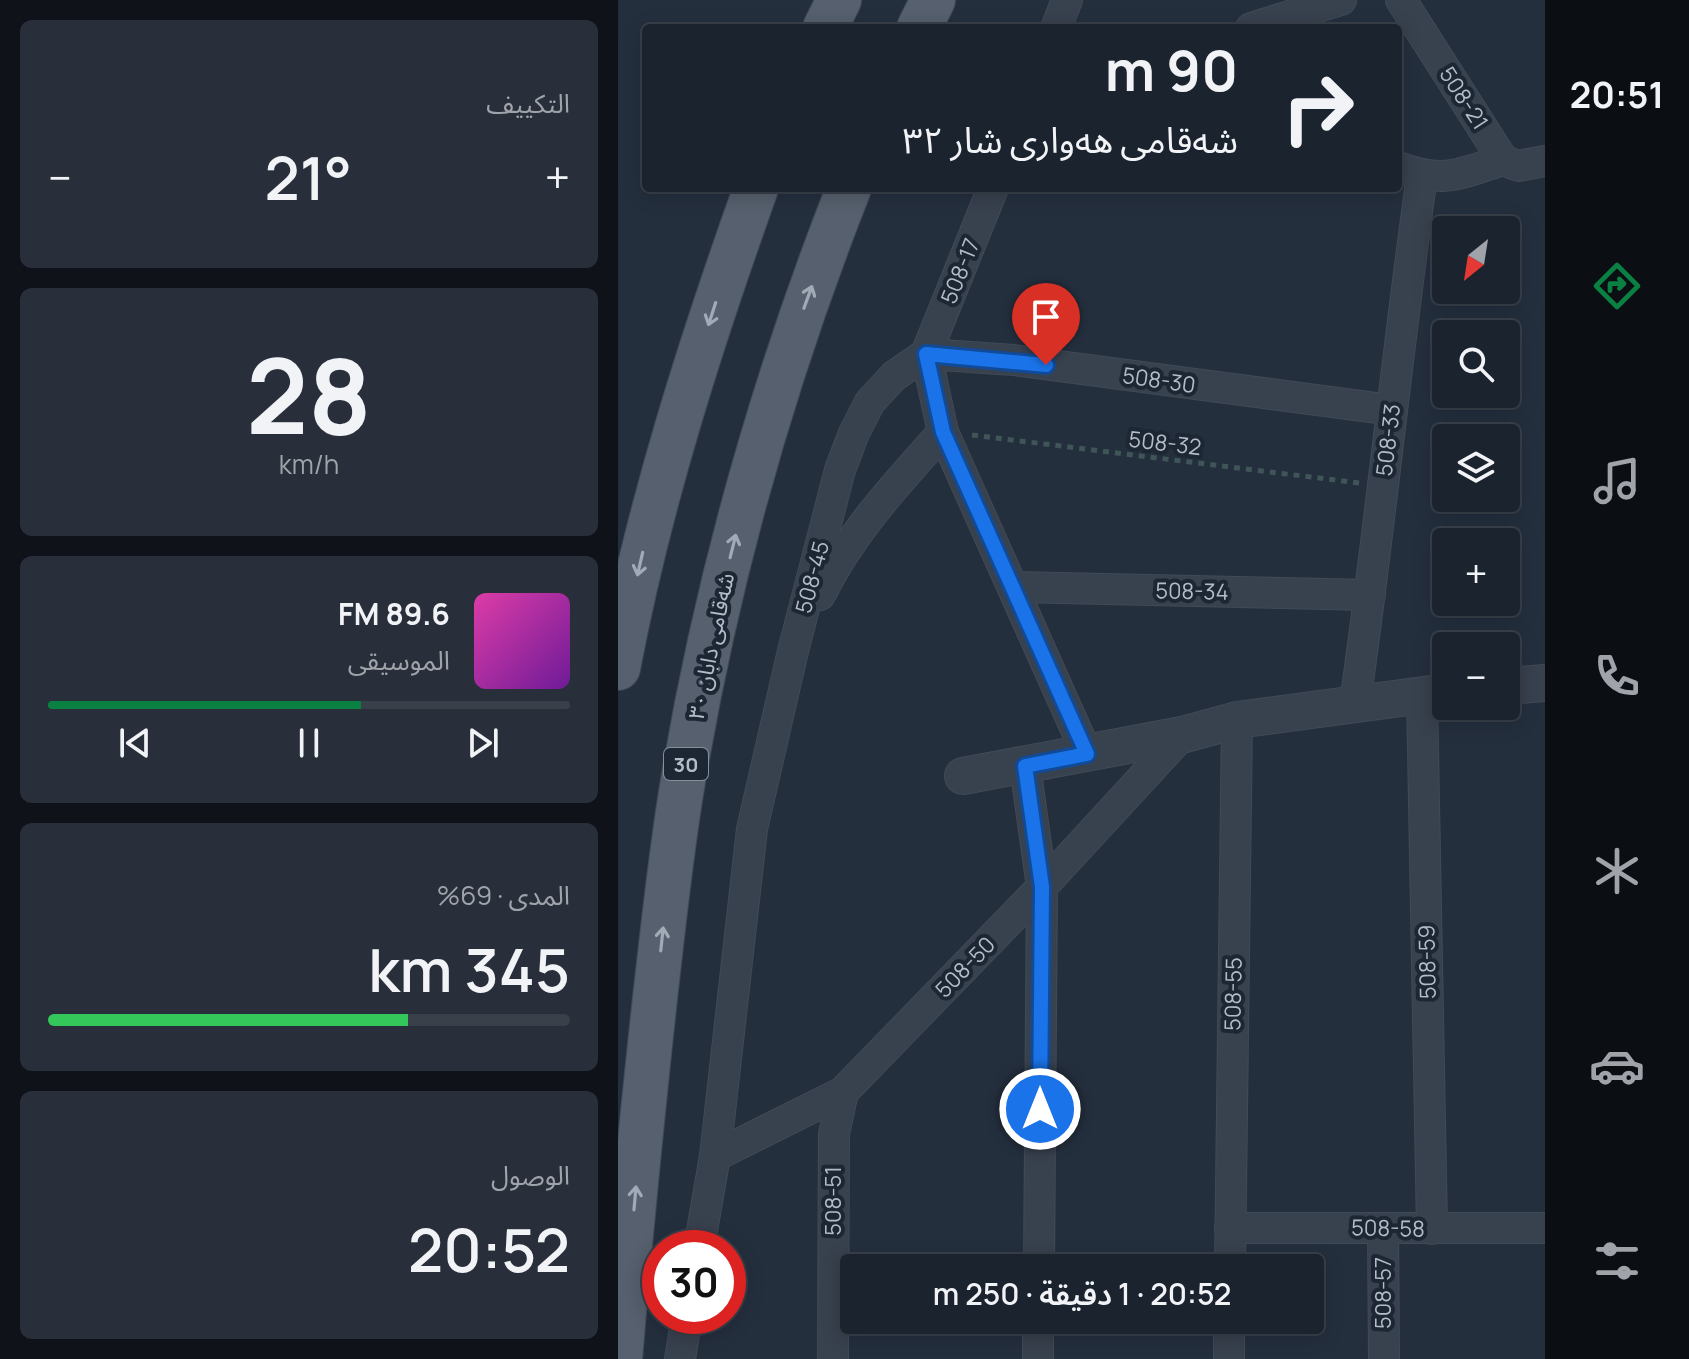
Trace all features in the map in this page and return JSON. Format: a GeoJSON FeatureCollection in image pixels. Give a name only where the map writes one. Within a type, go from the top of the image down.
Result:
{"type":"FeatureCollection","features":[{"type":"Feature","properties":{"kind":"main road"},"geometry":{"type":"LineString","coordinates":[[827,24],[839,0]]}},
{"type":"Feature","properties":{"kind":"main road"},"geometry":{"type":"LineString","coordinates":[[921,24],[933,0]]}},
{"type":"Feature","properties":{"kind":"main road"},"geometry":{"type":"LineString","coordinates":[[618,668],[642,555],[674,432],[755,192]]}},
{"type":"Feature","properties":{"kind":"main road","name":"شەقامی دابان ٣٠"},"geometry":{"type":"LineString","coordinates":[[620,1359],[669,874],[695,715],[724,581],[770,411],[804,306],[847,192]]}},
{"type":"Feature","properties":{"kind":"street"},"geometry":{"type":"LineString","coordinates":[[1058,24],[1067,0]]}},
{"type":"Feature","properties":{"kind":"street"},"geometry":{"type":"LineString","coordinates":[[1264,24],[1341,0]]}},
{"type":"Feature","properties":{"kind":"street","name":"508-21"},"geometry":{"type":"LineString","coordinates":[[1401,0],[1503,160]]}},
{"type":"Feature","properties":{"kind":"street"},"geometry":{"type":"LineString","coordinates":[[1410,172],[1446,178],[1503,160],[1518,166],[1545,161]]}},
{"type":"Feature","properties":{"kind":"street","name":"508-33"},"geometry":{"type":"LineString","coordinates":[[1355,703],[1392,410],[1410,172]]}},
{"type":"Feature","properties":{"kind":"street","name":"508-17"},"geometry":{"type":"LineString","coordinates":[[926,354],[991,192]]}},
{"type":"Feature","properties":{"kind":"street"},"geometry":{"type":"LineString","coordinates":[[926,354],[943,432],[1087,754]]}},
{"type":"Feature","properties":{"kind":"street","name":"508-30"},"geometry":{"type":"LineString","coordinates":[[926,354],[1014,360],[1392,410]]}},
{"type":"Feature","properties":{"kind":"street","name":"508-45"},"geometry":{"type":"LineString","coordinates":[[702,1230],[715,1156],[752,829],[793,651],[840,470],[854,433],[870,402],[894,376],[926,354]]}},
{"type":"Feature","properties":{"kind":"street"},"geometry":{"type":"LineString","coordinates":[[793,651],[835,565],[869,516],[943,432]]}},
{"type":"Feature","properties":{"kind":"street","name":"508-34"},"geometry":{"type":"LineString","coordinates":[[1014,587],[1370,595]]}},
{"type":"Feature","properties":{"kind":"street"},"geometry":{"type":"LineString","coordinates":[[1520,685],[1545,683]]}},
{"type":"Feature","properties":{"kind":"street"},"geometry":{"type":"LineString","coordinates":[[963,776],[1182,735],[1237,720],[1432,693]]}},
{"type":"Feature","properties":{"kind":"street","name":"508-55"},"geometry":{"type":"LineString","coordinates":[[1230,1254],[1237,720]]}},
{"type":"Feature","properties":{"kind":"street","name":"508-59"},"geometry":{"type":"LineString","coordinates":[[1432,1229],[1434,720]]}},
{"type":"Feature","properties":{"kind":"street","name":"508-50"},"geometry":{"type":"LineString","coordinates":[[715,1156],[843,1092],[1042,887],[1182,735]]}},
{"type":"Feature","properties":{"kind":"street"},"geometry":{"type":"LineString","coordinates":[[1025,766],[1042,887],[1039,1254]]}},
{"type":"Feature","properties":{"kind":"street","name":"508-51"},"geometry":{"type":"LineString","coordinates":[[833,1359],[833,1147],[843,1092]]}},
{"type":"Feature","properties":{"kind":"street","name":"508-58"},"geometry":{"type":"LineString","coordinates":[[1230,1228],[1545,1228]]}},
{"type":"Feature","properties":{"kind":"street","name":"508-57"},"geometry":{"type":"LineString","coordinates":[[1383,1228],[1384,1359]]}},
{"type":"Feature","properties":{"kind":"street"},"geometry":{"type":"LineString","coordinates":[[680,1359],[684,1334]]}},
{"type":"Feature","properties":{"kind":"street"},"geometry":{"type":"LineString","coordinates":[[1038,1334],[1038,1359]]}},
{"type":"Feature","properties":{"kind":"street"},"geometry":{"type":"LineString","coordinates":[[1229,1334],[1229,1359]]}},
{"type":"Feature","properties":{"kind":"path","name":"508-32"},"geometry":{"type":"LineString","coordinates":[[943,432],[1382,486]]}},
{"type":"Feature","properties":{"kind":"route"},"geometry":{"type":"LineString","coordinates":[[1040,1109],[1042,887],[1025,766],[1087,754],[943,432],[926,354],[1046,365]]}}]}
